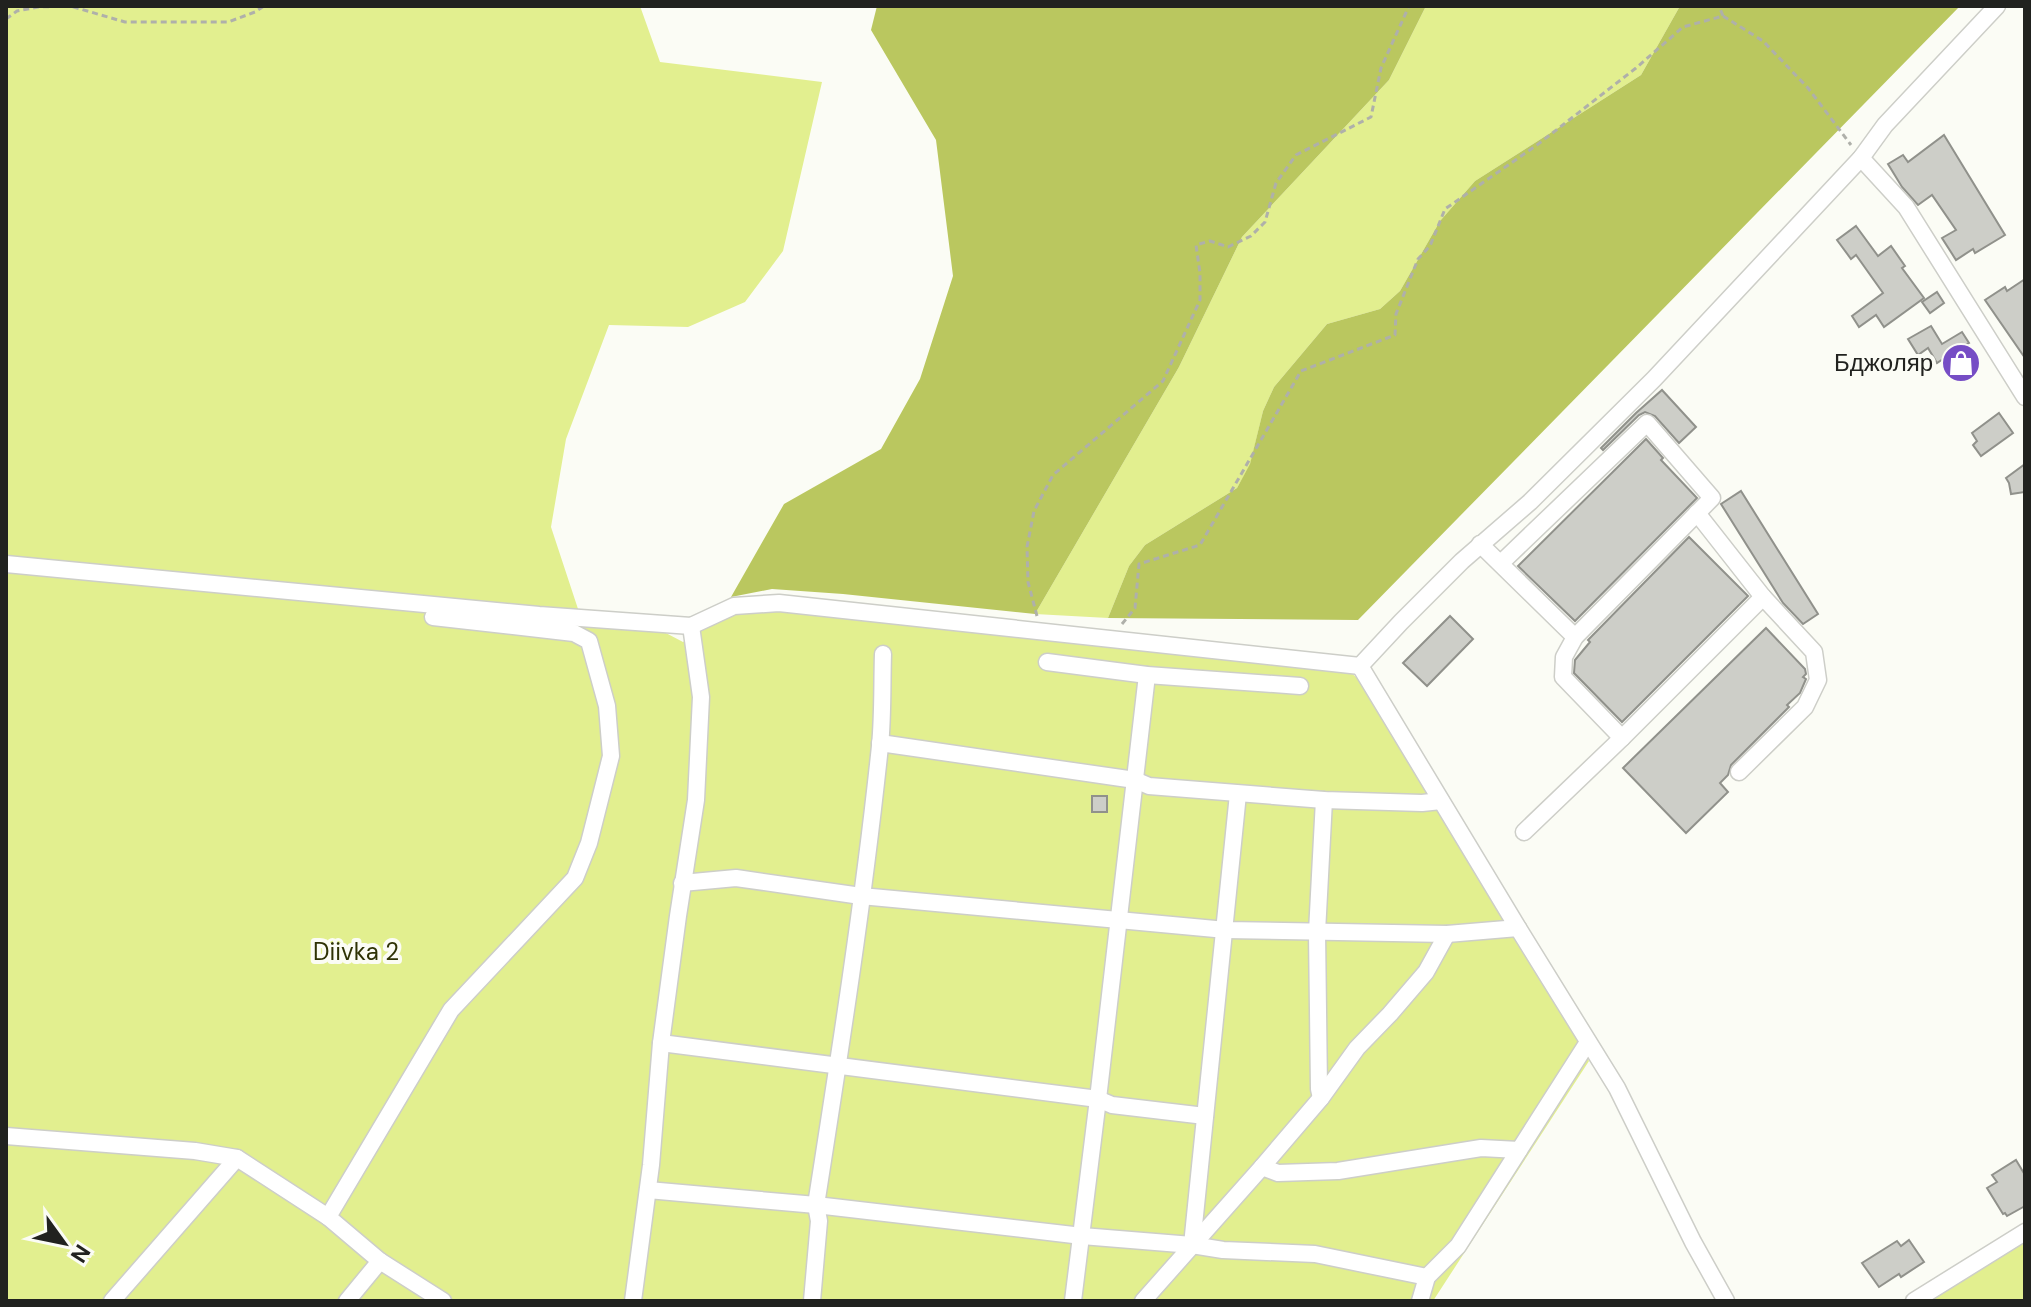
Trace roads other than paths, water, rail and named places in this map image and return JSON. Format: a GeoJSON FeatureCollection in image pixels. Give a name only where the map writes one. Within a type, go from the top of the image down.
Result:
{"type":"FeatureCollection","features":[{"type":"Feature","properties":{"kind":"street"},"geometry":{"type":"LineString","coordinates":[[1360,666],[1480,544],[1530,502],[1642,390],[1861,158],[1885,125],[1997,6]]}},
{"type":"Feature","properties":{"kind":"street"},"geometry":{"type":"LineString","coordinates":[[1861,158],[1906,207],[2025,397]]}},
{"type":"Feature","properties":{"kind":"street"},"geometry":{"type":"LineString","coordinates":[[1501,563],[1647,423],[1712,498],[1575,637],[1564,657],[1563,677],[1622,738]]}},
{"type":"Feature","properties":{"kind":"street"},"geometry":{"type":"LineString","coordinates":[[1697,513],[1763,597],[1814,652],[1818,680],[1805,707],[1739,772]]}},
{"type":"Feature","properties":{"kind":"street"},"geometry":{"type":"LineString","coordinates":[[1480,544],[1575,637]]}},
{"type":"Feature","properties":{"kind":"street"},"geometry":{"type":"LineString","coordinates":[[6,564],[523,614],[691,626],[734,606],[779,603],[1360,666]]}},
{"type":"Feature","properties":{"kind":"street"},"geometry":{"type":"LineString","coordinates":[[1524,832],[1763,597]]}},
{"type":"Feature","properties":{"kind":"street"},"geometry":{"type":"LineString","coordinates":[[328,1217],[451,1010],[575,878],[589,843],[611,756],[607,706],[589,641],[574,633],[433,617]]}},
{"type":"Feature","properties":{"kind":"street"},"geometry":{"type":"LineString","coordinates":[[633,1301],[648,1190],[661,1043],[696,800],[701,697],[691,626]]}},
{"type":"Feature","properties":{"kind":"street"},"geometry":{"type":"LineString","coordinates":[[812,1301],[819,1221],[816,1205],[880,743],[883,654]]}},
{"type":"Feature","properties":{"kind":"street"},"geometry":{"type":"LineString","coordinates":[[1047,662],[1147,675],[1300,686]]}},
{"type":"Feature","properties":{"kind":"street"},"geometry":{"type":"LineString","coordinates":[[1360,666],[1617,1088],[1693,1242],[1726,1301]]}},
{"type":"Feature","properties":{"kind":"street"},"geometry":{"type":"LineString","coordinates":[[1073,1301],[1147,675]]}},
{"type":"Feature","properties":{"kind":"street"},"geometry":{"type":"LineString","coordinates":[[880,743],[1135,780],[1149,786],[1324,800],[1441,801]]}},
{"type":"Feature","properties":{"kind":"street"},"geometry":{"type":"LineString","coordinates":[[1192,1245],[1238,794]]}},
{"type":"Feature","properties":{"kind":"street"},"geometry":{"type":"LineString","coordinates":[[1321,1098],[1317,932],[1324,800]]}},
{"type":"Feature","properties":{"kind":"street"},"geometry":{"type":"LineString","coordinates":[[682,883],[736,878],[861,896],[1226,930],[1447,934],[1518,928]]}},
{"type":"Feature","properties":{"kind":"street"},"geometry":{"type":"LineString","coordinates":[[1143,1301],[1262,1167],[1321,1098],[1357,1048],[1426,972],[1447,934]]}},
{"type":"Feature","properties":{"kind":"street"},"geometry":{"type":"LineString","coordinates":[[1420,1301],[1427,1277],[1458,1246],[1588,1042]]}},
{"type":"Feature","properties":{"kind":"street"},"geometry":{"type":"LineString","coordinates":[[661,1043],[1098,1099],[1112,1105],[1205,1116]]}},
{"type":"Feature","properties":{"kind":"street"},"geometry":{"type":"LineString","coordinates":[[6,1136],[195,1151],[237,1158],[328,1217],[380,1261],[443,1301]]}},
{"type":"Feature","properties":{"kind":"street"},"geometry":{"type":"LineString","coordinates":[[1262,1167],[1278,1173],[1338,1171],[1481,1148],[1519,1150]]}},
{"type":"Feature","properties":{"kind":"street"},"geometry":{"type":"LineString","coordinates":[[112,1301],[237,1158]]}},
{"type":"Feature","properties":{"kind":"street"},"geometry":{"type":"LineString","coordinates":[[648,1190],[816,1205],[1223,1250],[1315,1254],[1427,1277]]}},
{"type":"Feature","properties":{"kind":"street"},"geometry":{"type":"LineString","coordinates":[[1914,1301],[2025,1232]]}},
{"type":"Feature","properties":{"kind":"street"},"geometry":{"type":"LineString","coordinates":[[347,1301],[380,1261]]}},
{"type":"Feature","properties":{"kind":"place","name":"Бджоляр"},"geometry":{"type":"Point","coordinates":[1961,363]}},
{"type":"Feature","properties":{"kind":"park label","name":"Diivka 2"},"geometry":{"type":"Point","coordinates":[356,952]}}]}
